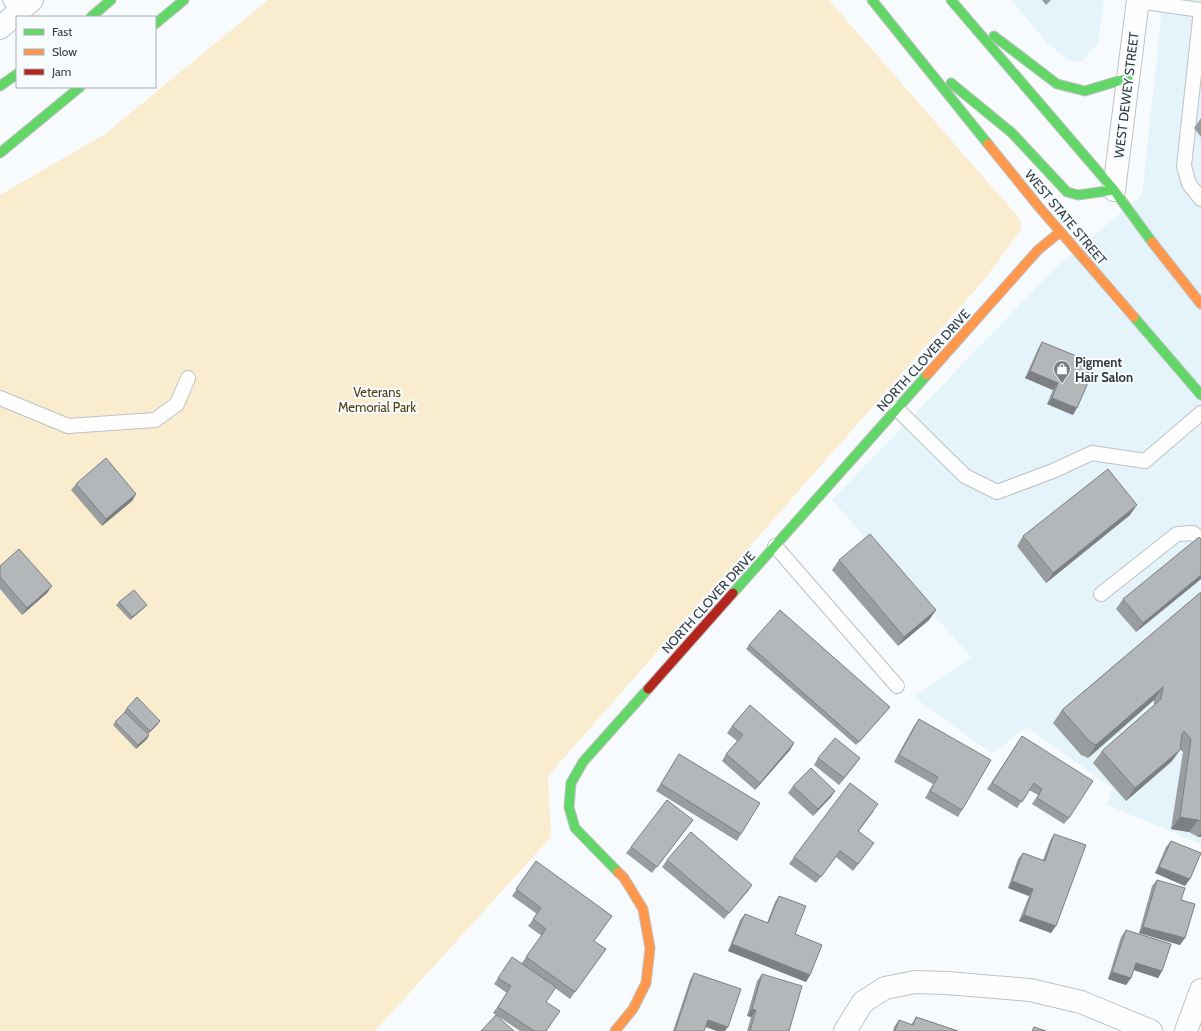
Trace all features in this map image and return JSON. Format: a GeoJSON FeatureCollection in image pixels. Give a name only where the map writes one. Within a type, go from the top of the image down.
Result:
{"type":"FeatureCollection","features":[{"type":"Feature","properties":{"kind":"main road"},"geometry":{"type":"LineString","coordinates":[[92,16],[111,0]]}},
{"type":"Feature","properties":{"kind":"main road"},"geometry":{"type":"LineString","coordinates":[[156,23],[184,0]]}},
{"type":"Feature","properties":{"kind":"main road","name":"WEST STATE STREET"},"geometry":{"type":"LineString","coordinates":[[872,0],[1060,232],[1201,395]]}},
{"type":"Feature","properties":{"kind":"main road"},"geometry":{"type":"LineString","coordinates":[[951,0],[1114,190],[1167,262],[1200,299]]}},
{"type":"Feature","properties":{"kind":"main road"},"geometry":{"type":"LineString","coordinates":[[957,8],[1057,84],[1085,91],[1128,78]]}},
{"type":"Feature","properties":{"kind":"main road","name":"WEST STATE STREET"},"geometry":{"type":"LineString","coordinates":[[915,53],[1012,133],[1067,192],[1078,195],[1114,190]]}},
{"type":"Feature","properties":{"kind":"main road"},"geometry":{"type":"LineString","coordinates":[[0,86],[16,75]]}},
{"type":"Feature","properties":{"kind":"main road"},"geometry":{"type":"LineString","coordinates":[[0,154],[79,88]]}},
{"type":"Feature","properties":{"kind":"main road","name":"NORTH CLOVER DRIVE"},"geometry":{"type":"LineString","coordinates":[[615,1031],[633,1009],[646,983],[650,948],[643,909],[624,878],[575,828],[569,807],[571,783],[583,762],[1038,250],[1060,232]]}},
{"type":"Feature","properties":{"kind":"street","name":"WEST DEWEY STREET"},"geometry":{"type":"LineString","coordinates":[[1114,190],[1138,0]]}},
{"type":"Feature","properties":{"kind":"street"},"geometry":{"type":"LineString","coordinates":[[0,28],[21,4]]}},
{"type":"Feature","properties":{"kind":"street"},"geometry":{"type":"LineString","coordinates":[[845,1031],[863,1002],[885,988],[914,982],[947,983],[1030,990],[1081,1002],[1151,1031]]}},
{"type":"Feature","properties":{"kind":"street"},"geometry":{"type":"LineString","coordinates":[[1186,1031],[1201,990]]}},
{"type":"Feature","properties":{"kind":"lane"},"geometry":{"type":"LineString","coordinates":[[1138,0],[1201,10],[1199,44],[1184,166],[1189,184],[1201,199]]}},
{"type":"Feature","properties":{"kind":"lane"},"geometry":{"type":"LineString","coordinates":[[0,398],[68,426],[155,420],[177,404],[188,378]]}},
{"type":"Feature","properties":{"kind":"lane"},"geometry":{"type":"LineString","coordinates":[[897,409],[965,476],[998,492],[1092,453],[1145,461],[1201,413]]}},
{"type":"Feature","properties":{"kind":"lane"},"geometry":{"type":"LineString","coordinates":[[1101,594],[1176,534],[1193,533],[1201,540]]}},
{"type":"Feature","properties":{"kind":"lane"},"geometry":{"type":"LineString","coordinates":[[775,546],[897,686]]}},
{"type":"Feature","properties":{"kind":"shaded area"},"geometry":{"type":"Polygon","coordinates":[[[1011,0],[1104,0],[1098,43],[1081,62],[1069,60],[1049,45],[1011,0]]]}},
{"type":"Feature","properties":{"kind":"shaded area"},"geometry":{"type":"Polygon","coordinates":[[[1163,0],[1201,0],[1201,844],[1107,805],[1112,788],[1027,727],[992,754],[914,697],[971,657],[832,500],[1056,267],[1142,195],[1163,0]]]}},
{"type":"Feature","properties":{"kind":"green space","name":"Veterans Memorial Park"},"geometry":{"type":"Polygon","coordinates":[[[268,0],[829,0],[1020,219],[1021,230],[984,280],[548,776],[551,837],[375,1031],[0,1031],[0,195],[105,134],[268,0]]]}},
{"type":"Feature","properties":{"kind":"building","name":"Pigment Hair Salon"},"geometry":{"type":"Polygon","coordinates":[[[1042,342],[1096,364],[1077,408],[1052,398],[1058,383],[1030,371],[1042,342]]]}},
{"type":"Feature","properties":{"kind":"building"},"geometry":{"type":"Polygon","coordinates":[[[106,458],[136,494],[106,519],[76,484],[106,458]]]}},
{"type":"Feature","properties":{"kind":"building"},"geometry":{"type":"Polygon","coordinates":[[[1108,469],[1137,505],[1053,573],[1023,536],[1108,469]]]}},
{"type":"Feature","properties":{"kind":"building"},"geometry":{"type":"Polygon","coordinates":[[[870,534],[936,610],[904,637],[839,560],[870,534]]]}},
{"type":"Feature","properties":{"kind":"building"},"geometry":{"type":"Polygon","coordinates":[[[1199,537],[1201,539],[1201,575],[1143,623],[1123,599],[1199,537]]]}},
{"type":"Feature","properties":{"kind":"building"},"geometry":{"type":"Polygon","coordinates":[[[19,549],[52,586],[27,608],[0,577],[0,566],[19,549]]]}},
{"type":"Feature","properties":{"kind":"building"},"geometry":{"type":"Polygon","coordinates":[[[134,590],[147,605],[132,617],[119,602],[134,590]]]}},
{"type":"Feature","properties":{"kind":"building"},"geometry":{"type":"Polygon","coordinates":[[[1201,592],[1201,821],[1180,817],[1191,739],[1184,731],[1182,734],[1180,750],[1135,788],[1102,751],[1161,699],[1163,687],[1096,745],[1090,742],[1062,710],[1201,592]]]}},
{"type":"Feature","properties":{"kind":"building"},"geometry":{"type":"Polygon","coordinates":[[[780,610],[890,707],[859,742],[749,645],[780,610]]]}},
{"type":"Feature","properties":{"kind":"building"},"geometry":{"type":"Polygon","coordinates":[[[137,697],[160,721],[150,731],[127,708],[137,697]]]}},
{"type":"Feature","properties":{"kind":"building"},"geometry":{"type":"Polygon","coordinates":[[[750,705],[794,743],[760,783],[726,754],[743,735],[732,726],[750,705]]]}},
{"type":"Feature","properties":{"kind":"building"},"geometry":{"type":"Polygon","coordinates":[[[125,712],[149,735],[138,745],[115,722],[125,712]]]}},
{"type":"Feature","properties":{"kind":"building"},"geometry":{"type":"Polygon","coordinates":[[[919,719],[991,760],[962,810],[930,791],[938,777],[899,755],[919,719]]]}},
{"type":"Feature","properties":{"kind":"building"},"geometry":{"type":"Polygon","coordinates":[[[1022,736],[1093,781],[1069,818],[1037,798],[1042,789],[1034,783],[1022,802],[992,783],[1022,736]]]}},
{"type":"Feature","properties":{"kind":"building"},"geometry":{"type":"Polygon","coordinates":[[[835,738],[860,758],[844,778],[818,758],[835,738]]]}},
{"type":"Feature","properties":{"kind":"building"},"geometry":{"type":"Polygon","coordinates":[[[679,754],[760,803],[741,834],[661,784],[679,754]]]}},
{"type":"Feature","properties":{"kind":"building"},"geometry":{"type":"Polygon","coordinates":[[[811,768],[835,791],[818,809],[793,786],[811,768]]]}},
{"type":"Feature","properties":{"kind":"building"},"geometry":{"type":"Polygon","coordinates":[[[850,783],[878,804],[858,831],[874,843],[858,864],[840,851],[821,877],[794,857],[850,783]]]}},
{"type":"Feature","properties":{"kind":"building"},"geometry":{"type":"Polygon","coordinates":[[[667,800],[693,820],[657,867],[631,847],[667,800]]]}},
{"type":"Feature","properties":{"kind":"building"},"geometry":{"type":"Polygon","coordinates":[[[691,832],[752,885],[729,913],[667,860],[691,832]]]}},
{"type":"Feature","properties":{"kind":"building"},"geometry":{"type":"Polygon","coordinates":[[[1054,834],[1086,845],[1056,926],[1024,915],[1033,889],[1012,881],[1023,853],[1045,861],[1054,834]]]}},
{"type":"Feature","properties":{"kind":"building"},"geometry":{"type":"Polygon","coordinates":[[[1171,841],[1201,853],[1190,879],[1159,867],[1171,841]]]}},
{"type":"Feature","properties":{"kind":"building"},"geometry":{"type":"Polygon","coordinates":[[[536,861],[612,916],[594,941],[606,949],[575,992],[526,957],[546,929],[533,919],[541,908],[516,889],[536,861]]]}},
{"type":"Feature","properties":{"kind":"building"},"geometry":{"type":"Polygon","coordinates":[[[1157,880],[1185,888],[1181,900],[1195,904],[1185,938],[1143,927],[1157,880]]]}},
{"type":"Feature","properties":{"kind":"building"},"geometry":{"type":"Polygon","coordinates":[[[779,896],[806,906],[795,934],[822,945],[810,975],[732,944],[745,914],[768,923],[779,896]]]}},
{"type":"Feature","properties":{"kind":"building"},"geometry":{"type":"Polygon","coordinates":[[[1126,930],[1171,944],[1162,971],[1136,963],[1131,978],[1112,972],[1126,930]]]}},
{"type":"Feature","properties":{"kind":"building"},"geometry":{"type":"Polygon","coordinates":[[[512,957],[556,987],[546,1002],[560,1011],[546,1031],[534,1031],[498,1007],[511,986],[498,978],[512,957]]]}},
{"type":"Feature","properties":{"kind":"building"},"geometry":{"type":"Polygon","coordinates":[[[694,973],[741,989],[728,1027],[708,1020],[704,1031],[675,1031],[694,973]]]}},
{"type":"Feature","properties":{"kind":"building"},"geometry":{"type":"Polygon","coordinates":[[[762,974],[802,986],[789,1031],[750,1031],[756,1010],[752,1009],[762,974]]]}},
{"type":"Feature","properties":{"kind":"building"},"geometry":{"type":"Polygon","coordinates":[[[496,1015],[514,1031],[481,1031],[496,1015]]]}},
{"type":"Feature","properties":{"kind":"building"},"geometry":{"type":"Polygon","coordinates":[[[916,1017],[958,1031],[895,1031],[899,1020],[913,1025],[916,1017]]]}},
{"type":"Feature","properties":{"kind":"building"},"geometry":{"type":"Polygon","coordinates":[[[1034,1027],[1046,1031],[1032,1031],[1034,1027]]]}},
{"type":"Feature","properties":{"kind":"traffic: fast"},"geometry":{"type":"LineString","coordinates":[[92,16],[111,0]]}},
{"type":"Feature","properties":{"kind":"traffic: fast"},"geometry":{"type":"LineString","coordinates":[[156,23],[184,0]]}},
{"type":"Feature","properties":{"kind":"traffic: fast"},"geometry":{"type":"LineString","coordinates":[[872,0],[988,144]]}},
{"type":"Feature","properties":{"kind":"traffic: fast"},"geometry":{"type":"LineString","coordinates":[[951,0],[1114,190],[1152,242]]}},
{"type":"Feature","properties":{"kind":"traffic: fast"},"geometry":{"type":"LineString","coordinates":[[994,36],[1057,84],[1085,91],[1128,78]]}},
{"type":"Feature","properties":{"kind":"traffic: fast"},"geometry":{"type":"LineString","coordinates":[[0,86],[16,75]]}},
{"type":"Feature","properties":{"kind":"traffic: fast"},"geometry":{"type":"LineString","coordinates":[[951,83],[1012,133],[1067,192],[1078,195],[1114,190]]}},
{"type":"Feature","properties":{"kind":"traffic: fast"},"geometry":{"type":"LineString","coordinates":[[0,153],[79,88]]}},
{"type":"Feature","properties":{"kind":"traffic: fast"},"geometry":{"type":"LineString","coordinates":[[1134,317],[1201,395]]}},
{"type":"Feature","properties":{"kind":"traffic: fast"},"geometry":{"type":"LineString","coordinates":[[733,593],[927,375]]}},
{"type":"Feature","properties":{"kind":"traffic: fast"},"geometry":{"type":"LineString","coordinates":[[618,872],[575,828],[569,807],[571,783],[583,762],[648,689]]}},
{"type":"Feature","properties":{"kind":"traffic: slow"},"geometry":{"type":"LineString","coordinates":[[988,144],[1039,207],[1134,317]]}},
{"type":"Feature","properties":{"kind":"traffic: slow"},"geometry":{"type":"LineString","coordinates":[[927,375],[1038,250],[1060,232]]}},
{"type":"Feature","properties":{"kind":"traffic: slow"},"geometry":{"type":"LineString","coordinates":[[1152,242],[1201,304]]}},
{"type":"Feature","properties":{"kind":"traffic: slow"},"geometry":{"type":"LineString","coordinates":[[615,1031],[633,1009],[646,983],[650,948],[643,909],[624,878],[618,872]]}},
{"type":"Feature","properties":{"kind":"traffic: jam"},"geometry":{"type":"LineString","coordinates":[[648,689],[733,593]]}},
{"type":"Feature","properties":{"kind":"place","name":"Pigment Hair Salon"},"geometry":{"type":"Point","coordinates":[1062,384]}}]}
